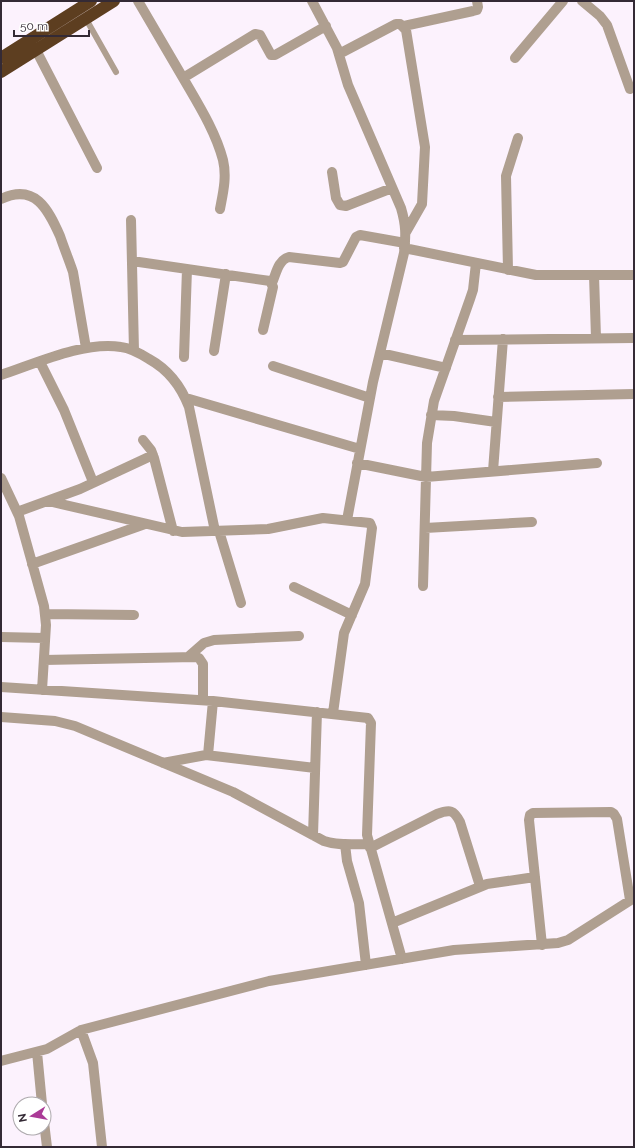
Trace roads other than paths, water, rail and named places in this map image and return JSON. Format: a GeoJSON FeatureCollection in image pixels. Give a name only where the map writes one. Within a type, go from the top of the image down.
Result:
{"type":"FeatureCollection","features":[{"type":"Feature","properties":{"kind":"highway"},"geometry":{"type":"LineString","coordinates":[[1,58],[91,1]]}},
{"type":"Feature","properties":{"kind":"highway"},"geometry":{"type":"LineString","coordinates":[[1,72],[114,1]]}},
{"type":"Feature","properties":{"kind":"street"},"geometry":{"type":"LineString","coordinates":[[138,1],[202,111],[217,142],[224,161],[225,175],[220,209]]}},
{"type":"Feature","properties":{"kind":"street"},"geometry":{"type":"LineString","coordinates":[[312,1],[339,54],[348,85],[401,208],[406,223],[405,246],[370,398],[347,520]]}},
{"type":"Feature","properties":{"kind":"street"},"geometry":{"type":"LineString","coordinates":[[339,54],[396,24],[404,26],[477,10],[477,1]]}},
{"type":"Feature","properties":{"kind":"street"},"geometry":{"type":"LineString","coordinates":[[515,58],[563,1]]}},
{"type":"Feature","properties":{"kind":"street"},"geometry":{"type":"LineString","coordinates":[[582,1],[600,16],[607,25],[630,89]]}},
{"type":"Feature","properties":{"kind":"street"},"geometry":{"type":"LineString","coordinates":[[183,78],[255,34],[260,35],[268,52],[271,55],[275,55],[326,26]]}},
{"type":"Feature","properties":{"kind":"street"},"geometry":{"type":"LineString","coordinates":[[404,26],[406,30],[426,147],[422,204],[406,232]]}},
{"type":"Feature","properties":{"kind":"street"},"geometry":{"type":"LineString","coordinates":[[36,50],[97,168]]}},
{"type":"Feature","properties":{"kind":"street"},"geometry":{"type":"LineString","coordinates":[[508,270],[506,176],[518,138]]}},
{"type":"Feature","properties":{"kind":"street"},"geometry":{"type":"LineString","coordinates":[[332,172],[336,198],[340,205],[346,206],[392,188]]}},
{"type":"Feature","properties":{"kind":"street"},"geometry":{"type":"LineString","coordinates":[[1,199],[18,194],[28,195],[37,200],[46,208],[51,216],[73,272],[86,348]]}},
{"type":"Feature","properties":{"kind":"street"},"geometry":{"type":"LineString","coordinates":[[131,220],[134,351]]}},
{"type":"Feature","properties":{"kind":"street"},"geometry":{"type":"LineString","coordinates":[[263,330],[273,287],[272,283],[280,262],[284,258],[289,257],[340,263],[343,262],[356,237],[360,235],[476,263],[536,275],[634,275]]}},
{"type":"Feature","properties":{"kind":"street"},"geometry":{"type":"LineString","coordinates":[[132,261],[266,279],[272,283]]}},
{"type":"Feature","properties":{"kind":"street"},"geometry":{"type":"LineString","coordinates":[[423,586],[427,444],[431,415],[434,401],[473,290],[476,263]]}},
{"type":"Feature","properties":{"kind":"street"},"geometry":{"type":"LineString","coordinates":[[184,357],[187,269]]}},
{"type":"Feature","properties":{"kind":"street"},"geometry":{"type":"LineString","coordinates":[[214,351],[226,274]]}},
{"type":"Feature","properties":{"kind":"street"},"geometry":{"type":"LineString","coordinates":[[594,275],[596,338]]}},
{"type":"Feature","properties":{"kind":"street"},"geometry":{"type":"LineString","coordinates":[[456,340],[634,338]]}},
{"type":"Feature","properties":{"kind":"street"},"geometry":{"type":"LineString","coordinates":[[493,471],[503,339]]}},
{"type":"Feature","properties":{"kind":"street"},"geometry":{"type":"LineString","coordinates":[[1,375],[86,348],[107,346],[122,347],[134,351],[160,365],[172,377],[186,398],[217,531],[241,603]]}},
{"type":"Feature","properties":{"kind":"street"},"geometry":{"type":"LineString","coordinates":[[380,353],[446,368]]}},
{"type":"Feature","properties":{"kind":"street"},"geometry":{"type":"LineString","coordinates":[[40,362],[64,410],[93,482]]}},
{"type":"Feature","properties":{"kind":"street"},"geometry":{"type":"LineString","coordinates":[[273,366],[370,398]]}},
{"type":"Feature","properties":{"kind":"street"},"geometry":{"type":"LineString","coordinates":[[498,397],[634,394]]}},
{"type":"Feature","properties":{"kind":"street"},"geometry":{"type":"LineString","coordinates":[[186,398],[360,449]]}},
{"type":"Feature","properties":{"kind":"street"},"geometry":{"type":"LineString","coordinates":[[431,415],[454,416],[496,422]]}},
{"type":"Feature","properties":{"kind":"street"},"geometry":{"type":"LineString","coordinates":[[143,440],[153,455],[173,531]]}},
{"type":"Feature","properties":{"kind":"street"},"geometry":{"type":"LineString","coordinates":[[17,512],[73,492],[153,455]]}},
{"type":"Feature","properties":{"kind":"street"},"geometry":{"type":"LineString","coordinates":[[358,463],[426,477],[597,463]]}},
{"type":"Feature","properties":{"kind":"street"},"geometry":{"type":"LineString","coordinates":[[1,478],[17,512],[46,614],[42,690]]}},
{"type":"Feature","properties":{"kind":"street"},"geometry":{"type":"LineString","coordinates":[[48,501],[182,532],[268,529],[323,518],[370,523],[372,528],[365,584],[344,633],[333,713]]}},
{"type":"Feature","properties":{"kind":"street"},"geometry":{"type":"LineString","coordinates":[[425,528],[532,522]]}},
{"type":"Feature","properties":{"kind":"street"},"geometry":{"type":"LineString","coordinates":[[32,564],[145,524]]}},
{"type":"Feature","properties":{"kind":"street"},"geometry":{"type":"LineString","coordinates":[[294,587],[352,614]]}},
{"type":"Feature","properties":{"kind":"street"},"geometry":{"type":"LineString","coordinates":[[46,614],[134,615]]}},
{"type":"Feature","properties":{"kind":"street"},"geometry":{"type":"LineString","coordinates":[[188,657],[204,643],[214,640],[299,636]]}},
{"type":"Feature","properties":{"kind":"street"},"geometry":{"type":"LineString","coordinates":[[1,637],[45,638]]}},
{"type":"Feature","properties":{"kind":"street"},"geometry":{"type":"LineString","coordinates":[[44,660],[199,658],[203,664],[208,701],[208,755]]}},
{"type":"Feature","properties":{"kind":"street"},"geometry":{"type":"LineString","coordinates":[[1,687],[208,701],[333,713],[364,717],[370,720],[367,828],[370,846],[402,959]]}},
{"type":"Feature","properties":{"kind":"street"},"geometry":{"type":"LineString","coordinates":[[313,835],[317,712]]}},
{"type":"Feature","properties":{"kind":"street"},"geometry":{"type":"LineString","coordinates":[[1,717],[66,723],[233,792],[331,844],[370,846],[437,814],[445,811],[452,811],[460,822],[480,886]]}},
{"type":"Feature","properties":{"kind":"street"},"geometry":{"type":"LineString","coordinates":[[163,762],[208,755],[315,768]]}},
{"type":"Feature","properties":{"kind":"street"},"geometry":{"type":"LineString","coordinates":[[1,1061],[54,1046],[81,1030],[269,981],[454,950],[542,945],[568,940],[632,899],[616,820],[614,814],[611,812],[535,812],[530,815],[529,820],[542,945]]}},
{"type":"Feature","properties":{"kind":"street"},"geometry":{"type":"LineString","coordinates":[[345,844],[347,861],[359,903],[366,965]]}},
{"type":"Feature","properties":{"kind":"street"},"geometry":{"type":"LineString","coordinates":[[392,923],[480,886],[494,882],[535,877]]}},
{"type":"Feature","properties":{"kind":"street"},"geometry":{"type":"LineString","coordinates":[[81,1030],[93,1063],[102,1147]]}},
{"type":"Feature","properties":{"kind":"street"},"geometry":{"type":"LineString","coordinates":[[37,1052],[41,1096]]}},
{"type":"Feature","properties":{"kind":"street"},"geometry":{"type":"LineString","coordinates":[[46,1136],[47,1147]]}},
{"type":"Feature","properties":{"kind":"lane"},"geometry":{"type":"LineString","coordinates":[[86,19],[116,72]]}}]}
